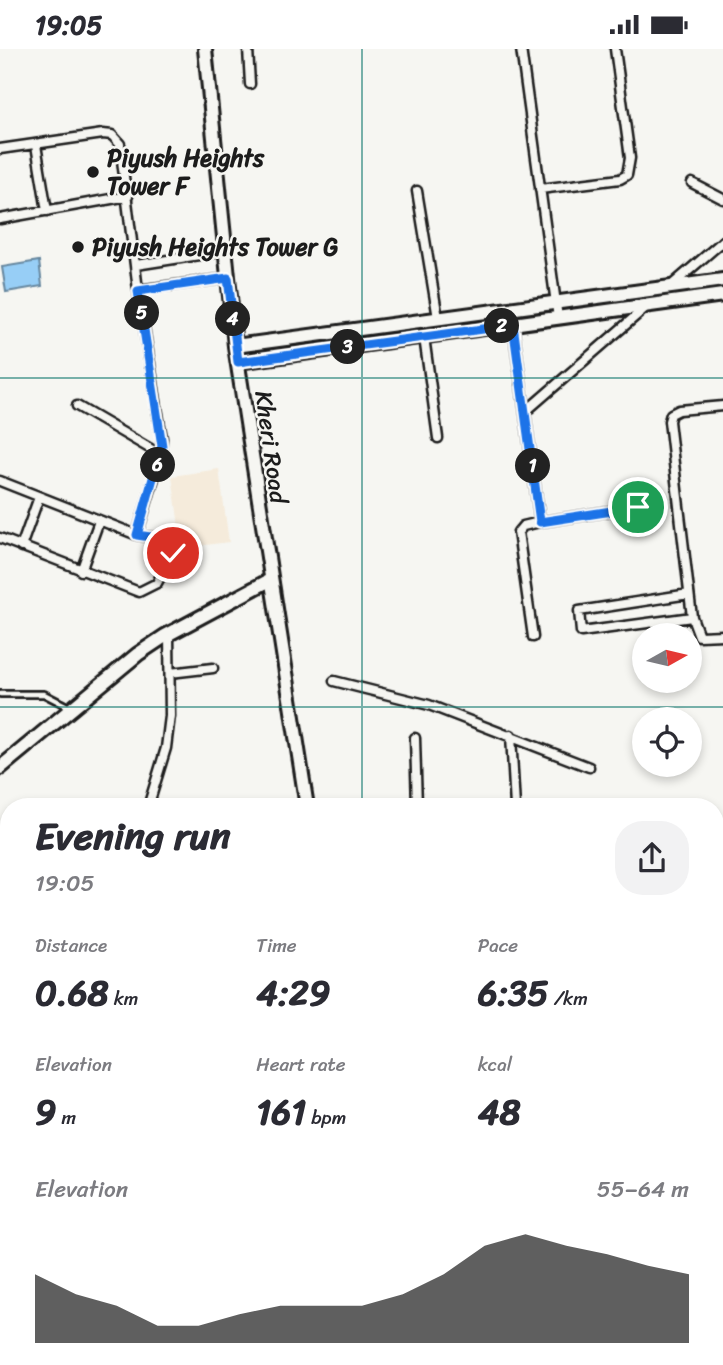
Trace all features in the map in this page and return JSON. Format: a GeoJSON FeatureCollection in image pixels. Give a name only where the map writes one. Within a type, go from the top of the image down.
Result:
{"type":"FeatureCollection","features":[{"type":"Feature","properties":{"kind":"street","name":"Kheri Road"},"geometry":{"type":"LineString","coordinates":[[205,49],[235,346],[306,798]]}},
{"type":"Feature","properties":{"kind":"street"},"geometry":{"type":"LineString","coordinates":[[248,49],[250,84]]}},
{"type":"Feature","properties":{"kind":"street"},"geometry":{"type":"LineString","coordinates":[[521,49],[558,319]]}},
{"type":"Feature","properties":{"kind":"street"},"geometry":{"type":"LineString","coordinates":[[540,189],[620,179],[627,175],[630,159],[615,49]]}},
{"type":"Feature","properties":{"kind":"street"},"geometry":{"type":"LineString","coordinates":[[0,149],[113,135],[120,144],[138,291],[161,426],[161,455],[137,535]]}},
{"type":"Feature","properties":{"kind":"street"},"geometry":{"type":"LineString","coordinates":[[36,145],[47,211]]}},
{"type":"Feature","properties":{"kind":"street"},"geometry":{"type":"LineString","coordinates":[[692,183],[723,199]]}},
{"type":"Feature","properties":{"kind":"street"},"geometry":{"type":"LineString","coordinates":[[418,191],[438,318]]}},
{"type":"Feature","properties":{"kind":"street"},"geometry":{"type":"LineString","coordinates":[[0,219],[128,196]]}},
{"type":"Feature","properties":{"kind":"street"},"geometry":{"type":"LineString","coordinates":[[671,287],[723,241]]}},
{"type":"Feature","properties":{"kind":"street"},"geometry":{"type":"LineString","coordinates":[[136,265],[225,251]]}},
{"type":"Feature","properties":{"kind":"street"},"geometry":{"type":"LineString","coordinates":[[138,291],[228,278]]}},
{"type":"Feature","properties":{"kind":"street"},"geometry":{"type":"LineString","coordinates":[[235,346],[723,280]]}},
{"type":"Feature","properties":{"kind":"street"},"geometry":{"type":"LineString","coordinates":[[238,362],[723,295]]}},
{"type":"Feature","properties":{"kind":"street"},"geometry":{"type":"LineString","coordinates":[[525,412],[647,306]]}},
{"type":"Feature","properties":{"kind":"street"},"geometry":{"type":"LineString","coordinates":[[513,325],[540,522]]}},
{"type":"Feature","properties":{"kind":"street"},"geometry":{"type":"LineString","coordinates":[[424,337],[439,438]]}},
{"type":"Feature","properties":{"kind":"street"},"geometry":{"type":"LineString","coordinates":[[77,406],[161,455]]}},
{"type":"Feature","properties":{"kind":"street"},"geometry":{"type":"LineString","coordinates":[[723,406],[679,410],[671,414],[669,421],[692,617],[699,636],[723,635]]}},
{"type":"Feature","properties":{"kind":"street"},"geometry":{"type":"LineString","coordinates":[[0,481],[137,535],[164,539],[171,547],[171,560],[152,589],[133,591],[0,538]]}},
{"type":"Feature","properties":{"kind":"street"},"geometry":{"type":"LineString","coordinates":[[21,547],[39,497]]}},
{"type":"Feature","properties":{"kind":"street"},"geometry":{"type":"LineString","coordinates":[[533,637],[518,532],[527,524],[638,507]]}},
{"type":"Feature","properties":{"kind":"street"},"geometry":{"type":"LineString","coordinates":[[81,571],[99,521]]}},
{"type":"Feature","properties":{"kind":"street"},"geometry":{"type":"LineString","coordinates":[[0,768],[138,654],[169,634],[270,580]]}},
{"type":"Feature","properties":{"kind":"street"},"geometry":{"type":"LineString","coordinates":[[689,594],[579,611],[581,632],[692,617]]}},
{"type":"Feature","properties":{"kind":"street"},"geometry":{"type":"LineString","coordinates":[[151,798],[166,748],[170,716],[169,634]]}},
{"type":"Feature","properties":{"kind":"street"},"geometry":{"type":"LineString","coordinates":[[170,673],[213,667]]}},
{"type":"Feature","properties":{"kind":"street"},"geometry":{"type":"LineString","coordinates":[[334,681],[429,705],[590,767]]}},
{"type":"Feature","properties":{"kind":"street"},"geometry":{"type":"LineString","coordinates":[[511,735],[514,798]]}},
{"type":"Feature","properties":{"kind":"street"},"geometry":{"type":"LineString","coordinates":[[415,738],[416,798]]}},
{"type":"Feature","properties":{"kind":"lane"},"geometry":{"type":"LineString","coordinates":[[0,694],[44,694],[72,708]]}},
{"type":"Feature","properties":{"kind":"shaded area"},"geometry":{"type":"Polygon","coordinates":[[[219,469],[229,542],[182,548],[172,476],[219,469]]]}},
{"type":"Feature","properties":{"kind":"water"},"geometry":{"type":"Polygon","coordinates":[[[39,261],[42,286],[6,292],[2,267],[39,261]]]}},
{"type":"Feature","properties":{"kind":"place","name":"Piyush Heights Tower F"},"geometry":{"type":"Point","coordinates":[93,172]}},
{"type":"Feature","properties":{"kind":"place","name":"Piyush Heights Tower G"},"geometry":{"type":"Point","coordinates":[78,247]}},
{"type":"Feature","properties":{"kind":"route"},"geometry":{"type":"LineString","coordinates":[[173,553],[164,539],[137,535],[162,446],[138,291],[228,278],[238,362],[513,325],[540,522],[638,507]]}}]}
